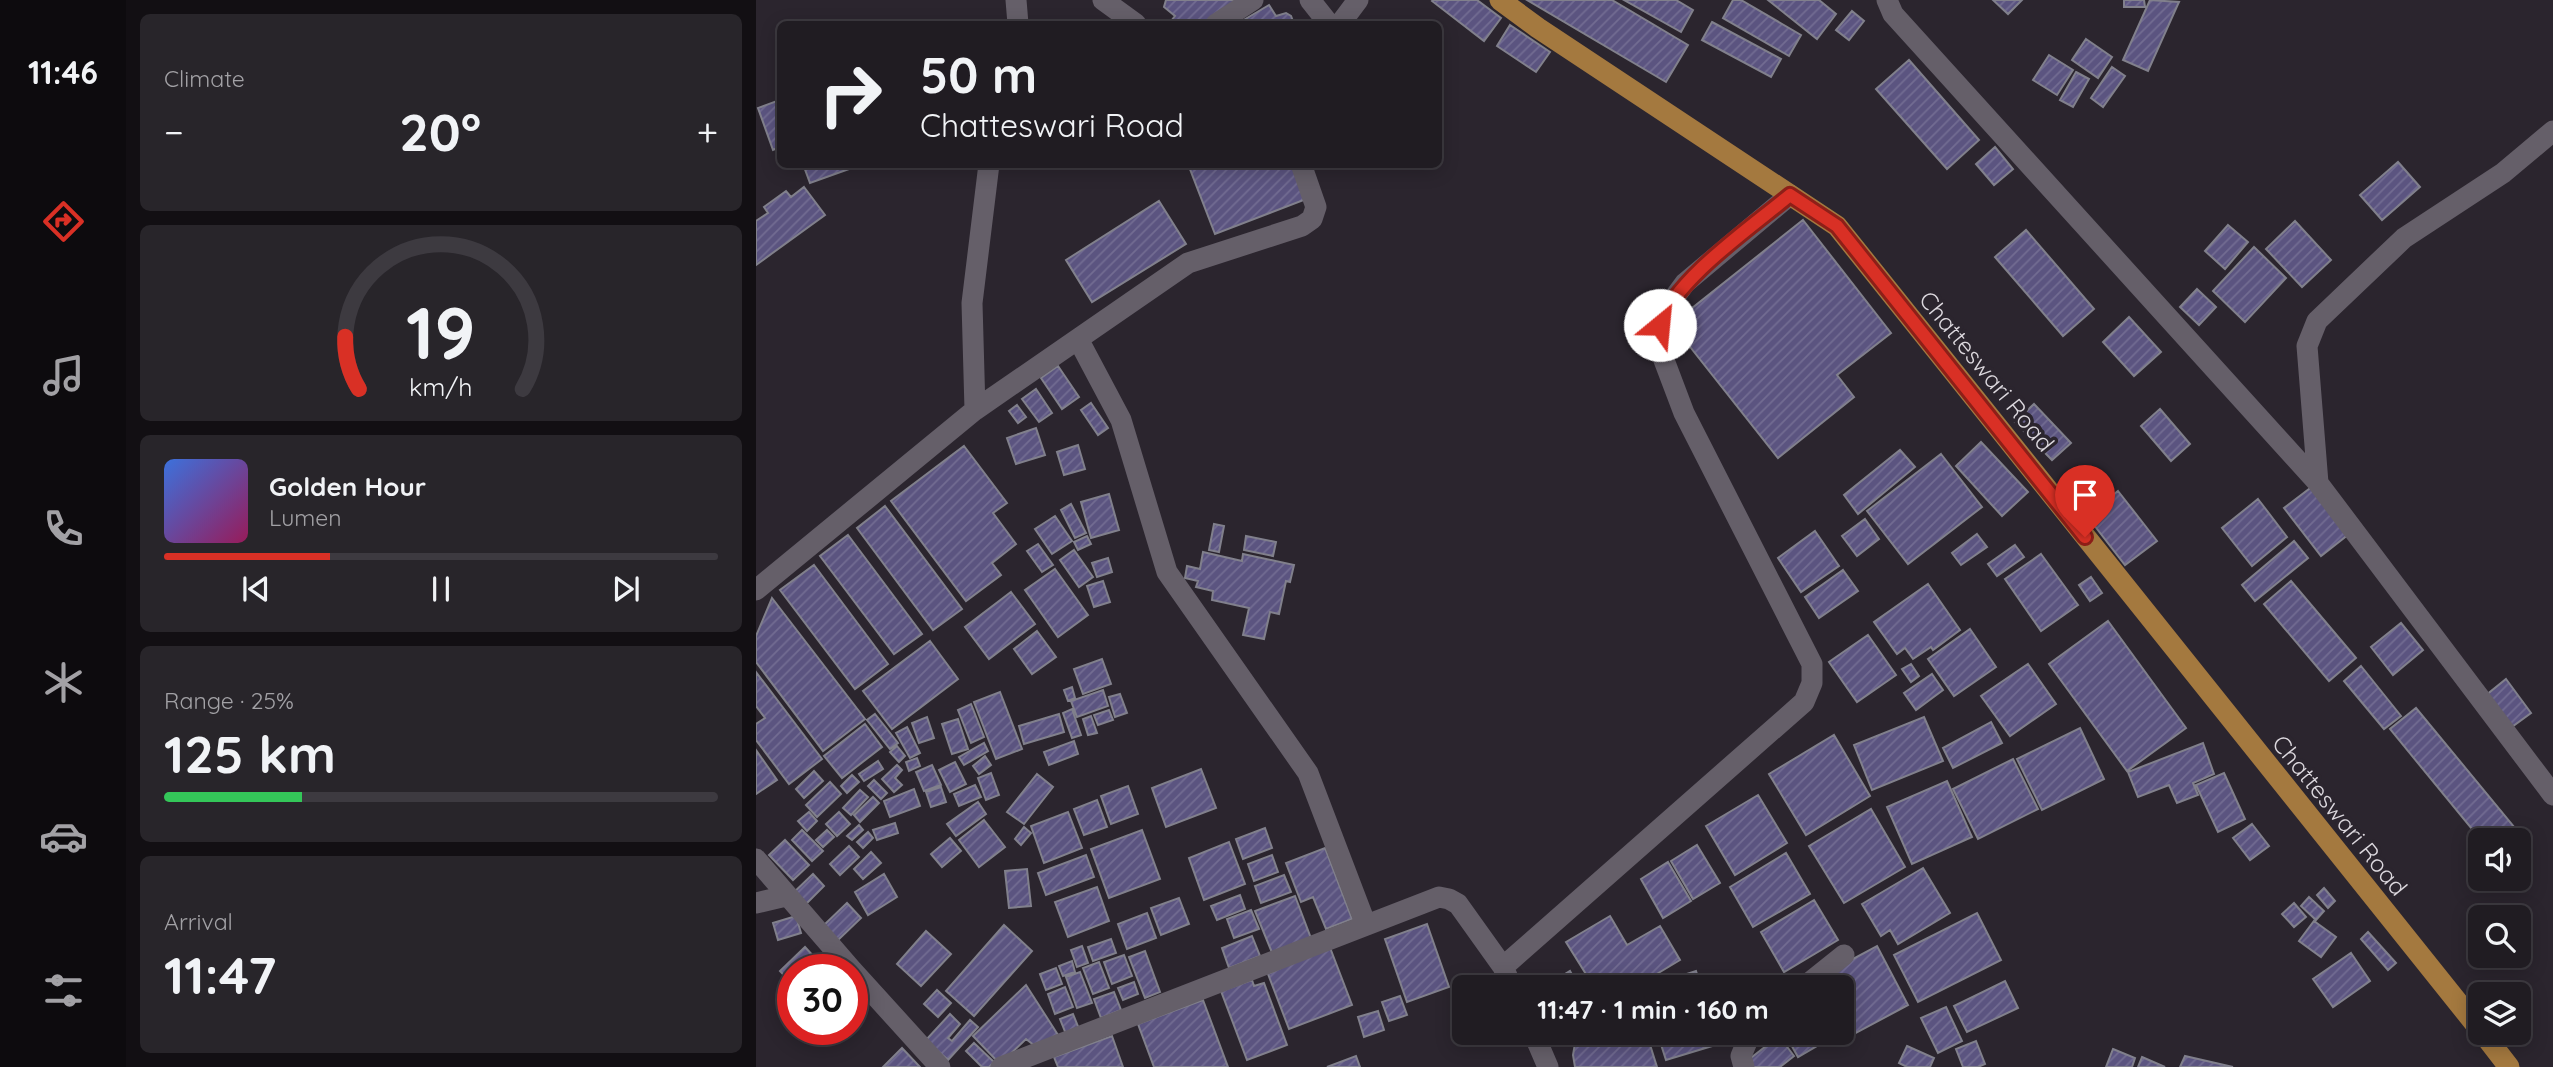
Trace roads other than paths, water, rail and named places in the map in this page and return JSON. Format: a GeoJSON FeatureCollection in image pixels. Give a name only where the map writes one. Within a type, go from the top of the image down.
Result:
{"type":"FeatureCollection","features":[{"type":"Feature","properties":{"kind":"main road","name":"Chatteswari Road"},"geometry":{"type":"LineString","coordinates":[[1500,0],[1837,226],[2468,1015]]}},
{"type":"Feature","properties":{"kind":"main road","name":"Chatteswari Road"},"geometry":{"type":"LineString","coordinates":[[2492,1045],[2510,1067]]}},
{"type":"Feature","properties":{"kind":"street"},"geometry":{"type":"LineString","coordinates":[[1016,0],[1018,21]]}},
{"type":"Feature","properties":{"kind":"street"},"geometry":{"type":"LineString","coordinates":[[1103,0],[1132,21]]}},
{"type":"Feature","properties":{"kind":"street"},"geometry":{"type":"LineString","coordinates":[[1221,21],[1254,0]]}},
{"type":"Feature","properties":{"kind":"street"},"geometry":{"type":"LineString","coordinates":[[1310,0],[1327,21]]}},
{"type":"Feature","properties":{"kind":"street"},"geometry":{"type":"LineString","coordinates":[[1342,21],[1358,0]]}},
{"type":"Feature","properties":{"kind":"street"},"geometry":{"type":"LineString","coordinates":[[1888,0],[1894,14],[2318,483],[2553,795]]}},
{"type":"Feature","properties":{"kind":"street"},"geometry":{"type":"LineString","coordinates":[[2318,483],[2307,346],[2316,321],[2404,237],[2503,173],[2553,131]]}},
{"type":"Feature","properties":{"kind":"street"},"geometry":{"type":"LineString","coordinates":[[975,410],[972,303],[989,168]]}},
{"type":"Feature","properties":{"kind":"street"},"geometry":{"type":"LineString","coordinates":[[756,590],[975,410],[1188,263],[1303,226],[1312,219],[1316,207],[1302,168]]}},
{"type":"Feature","properties":{"kind":"street"},"geometry":{"type":"LineString","coordinates":[[1503,967],[1804,702],[1812,683],[1812,664],[1684,412],[1656,339],[1665,310],[1685,283],[1790,195]]}},
{"type":"Feature","properties":{"kind":"street"},"geometry":{"type":"LineString","coordinates":[[1078,339],[1121,420],[1167,572],[1308,773],[1366,925]]}},
{"type":"Feature","properties":{"kind":"street"},"geometry":{"type":"LineString","coordinates":[[756,859],[838,954]]}},
{"type":"Feature","properties":{"kind":"street"},"geometry":{"type":"LineString","coordinates":[[756,904],[786,896]]}},
{"type":"Feature","properties":{"kind":"street"},"geometry":{"type":"LineString","coordinates":[[1001,1067],[1439,897],[1458,904],[1507,975]]}},
{"type":"Feature","properties":{"kind":"street"},"geometry":{"type":"LineString","coordinates":[[1819,975],[1844,955]]}},
{"type":"Feature","properties":{"kind":"street"},"geometry":{"type":"LineString","coordinates":[[868,988],[940,1067]]}},
{"type":"Feature","properties":{"kind":"street"},"geometry":{"type":"LineString","coordinates":[[1538,1045],[1548,1067]]}},
{"type":"Feature","properties":{"kind":"street"},"geometry":{"type":"LineString","coordinates":[[1744,1067],[1741,1056],[1746,1045]]}}]}
